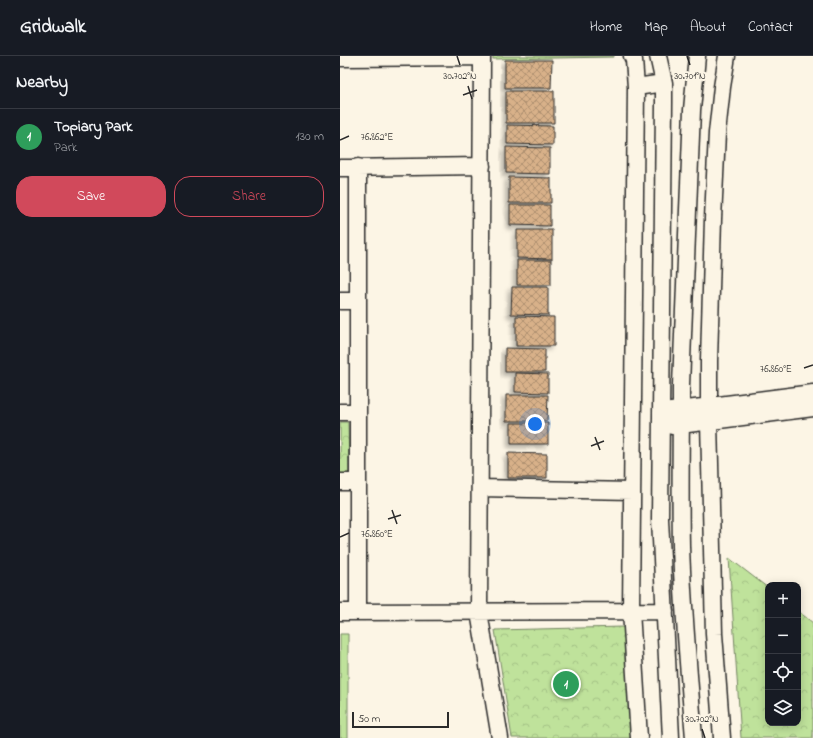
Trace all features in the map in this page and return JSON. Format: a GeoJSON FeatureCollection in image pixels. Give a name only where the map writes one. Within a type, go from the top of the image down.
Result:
{"type":"FeatureCollection","features":[{"type":"Feature","properties":{"kind":"street"},"geometry":{"type":"LineString","coordinates":[[632,56],[634,60],[636,87],[631,611],[639,738]]}},
{"type":"Feature","properties":{"kind":"street"},"geometry":{"type":"LineString","coordinates":[[658,56],[664,83],[660,518],[671,738]]}},
{"type":"Feature","properties":{"kind":"street"},"geometry":{"type":"LineString","coordinates":[[694,738],[684,611],[681,547],[681,385],[692,110],[697,56]]}},
{"type":"Feature","properties":{"kind":"street"},"geometry":{"type":"LineString","coordinates":[[722,738],[714,634],[708,362],[717,133],[727,56]]}},
{"type":"Feature","properties":{"kind":"street"},"geometry":{"type":"LineString","coordinates":[[340,58],[482,57],[479,612],[500,738]]}},
{"type":"Feature","properties":{"kind":"street"},"geometry":{"type":"LineString","coordinates":[[636,87],[664,83]]}},
{"type":"Feature","properties":{"kind":"street"},"geometry":{"type":"LineString","coordinates":[[340,168],[482,166]]}},
{"type":"Feature","properties":{"kind":"street"},"geometry":{"type":"LineString","coordinates":[[358,168],[358,612]]}},
{"type":"Feature","properties":{"kind":"street"},"geometry":{"type":"LineString","coordinates":[[688,229],[712,231]]}},
{"type":"Feature","properties":{"kind":"street"},"geometry":{"type":"LineString","coordinates":[[340,301],[358,300]]}},
{"type":"Feature","properties":{"kind":"street"},"geometry":{"type":"LineString","coordinates":[[709,414],[813,393]]}},
{"type":"Feature","properties":{"kind":"street"},"geometry":{"type":"LineString","coordinates":[[661,420],[709,414],[813,408]]}},
{"type":"Feature","properties":{"kind":"street"},"geometry":{"type":"LineString","coordinates":[[340,412],[358,412]]}},
{"type":"Feature","properties":{"kind":"street"},"geometry":{"type":"LineString","coordinates":[[340,482],[358,482]]}},
{"type":"Feature","properties":{"kind":"street"},"geometry":{"type":"LineString","coordinates":[[480,488],[632,491]]}},
{"type":"Feature","properties":{"kind":"street"},"geometry":{"type":"LineString","coordinates":[[340,612],[665,611]]}},
{"type":"Feature","properties":{"kind":"green space"},"geometry":{"type":"Polygon","coordinates":[[[493,56],[614,56],[614,57],[493,59],[493,56]]]}},
{"type":"Feature","properties":{"kind":"green space"},"geometry":{"type":"Polygon","coordinates":[[[340,422],[348,422],[349,475],[340,475],[340,422]]]}},
{"type":"Feature","properties":{"kind":"green space"},"geometry":{"type":"Polygon","coordinates":[[[729,558],[765,586],[765,726],[801,726],[801,613],[813,623],[813,738],[741,738],[729,558]]]}},
{"type":"Feature","properties":{"kind":"green space"},"geometry":{"type":"Polygon","coordinates":[[[624,627],[631,738],[512,738],[495,630],[624,627]]]}},
{"type":"Feature","properties":{"kind":"green space"},"geometry":{"type":"Polygon","coordinates":[[[340,634],[348,634],[348,738],[340,738],[340,634]]]}},
{"type":"Feature","properties":{"kind":"building"},"geometry":{"type":"Polygon","coordinates":[[[505,60],[552,60],[551,88],[505,88],[505,60]]]}},
{"type":"Feature","properties":{"kind":"building"},"geometry":{"type":"Polygon","coordinates":[[[506,91],[554,91],[554,123],[506,123],[506,91]]]}},
{"type":"Feature","properties":{"kind":"building"},"geometry":{"type":"Polygon","coordinates":[[[507,125],[553,126],[553,145],[507,144],[507,125]]]}},
{"type":"Feature","properties":{"kind":"building"},"geometry":{"type":"Polygon","coordinates":[[[506,147],[550,148],[550,174],[506,173],[506,147]]]}},
{"type":"Feature","properties":{"kind":"building"},"geometry":{"type":"Polygon","coordinates":[[[509,177],[551,178],[551,203],[509,203],[509,177]]]}},
{"type":"Feature","properties":{"kind":"building"},"geometry":{"type":"Polygon","coordinates":[[[510,205],[550,205],[550,226],[510,225],[510,205]]]}},
{"type":"Feature","properties":{"kind":"building"},"geometry":{"type":"Polygon","coordinates":[[[517,230],[552,230],[552,259],[517,258],[517,230]]]}},
{"type":"Feature","properties":{"kind":"building"},"geometry":{"type":"Polygon","coordinates":[[[517,260],[551,260],[551,285],[517,285],[517,260]]]}},
{"type":"Feature","properties":{"kind":"building"},"geometry":{"type":"Polygon","coordinates":[[[512,287],[548,287],[548,315],[511,314],[512,287]]]}},
{"type":"Feature","properties":{"kind":"building"},"geometry":{"type":"Polygon","coordinates":[[[516,316],[554,317],[554,346],[516,346],[516,316]]]}},
{"type":"Feature","properties":{"kind":"building"},"geometry":{"type":"Polygon","coordinates":[[[505,348],[545,349],[545,372],[505,372],[505,348]]]}},
{"type":"Feature","properties":{"kind":"building"},"geometry":{"type":"Polygon","coordinates":[[[515,373],[548,374],[548,393],[515,392],[515,373]]]}},
{"type":"Feature","properties":{"kind":"building"},"geometry":{"type":"Polygon","coordinates":[[[506,395],[548,395],[547,421],[506,421],[506,395]]]}},
{"type":"Feature","properties":{"kind":"building"},"geometry":{"type":"Polygon","coordinates":[[[511,423],[548,423],[548,444],[511,444],[511,423]]]}},
{"type":"Feature","properties":{"kind":"building"},"geometry":{"type":"Polygon","coordinates":[[[508,453],[547,454],[547,478],[508,478],[508,453]]]}},
{"type":"Feature","properties":{"kind":"place","name":"Topiary Park"},"geometry":{"type":"Point","coordinates":[566,684]}}]}
